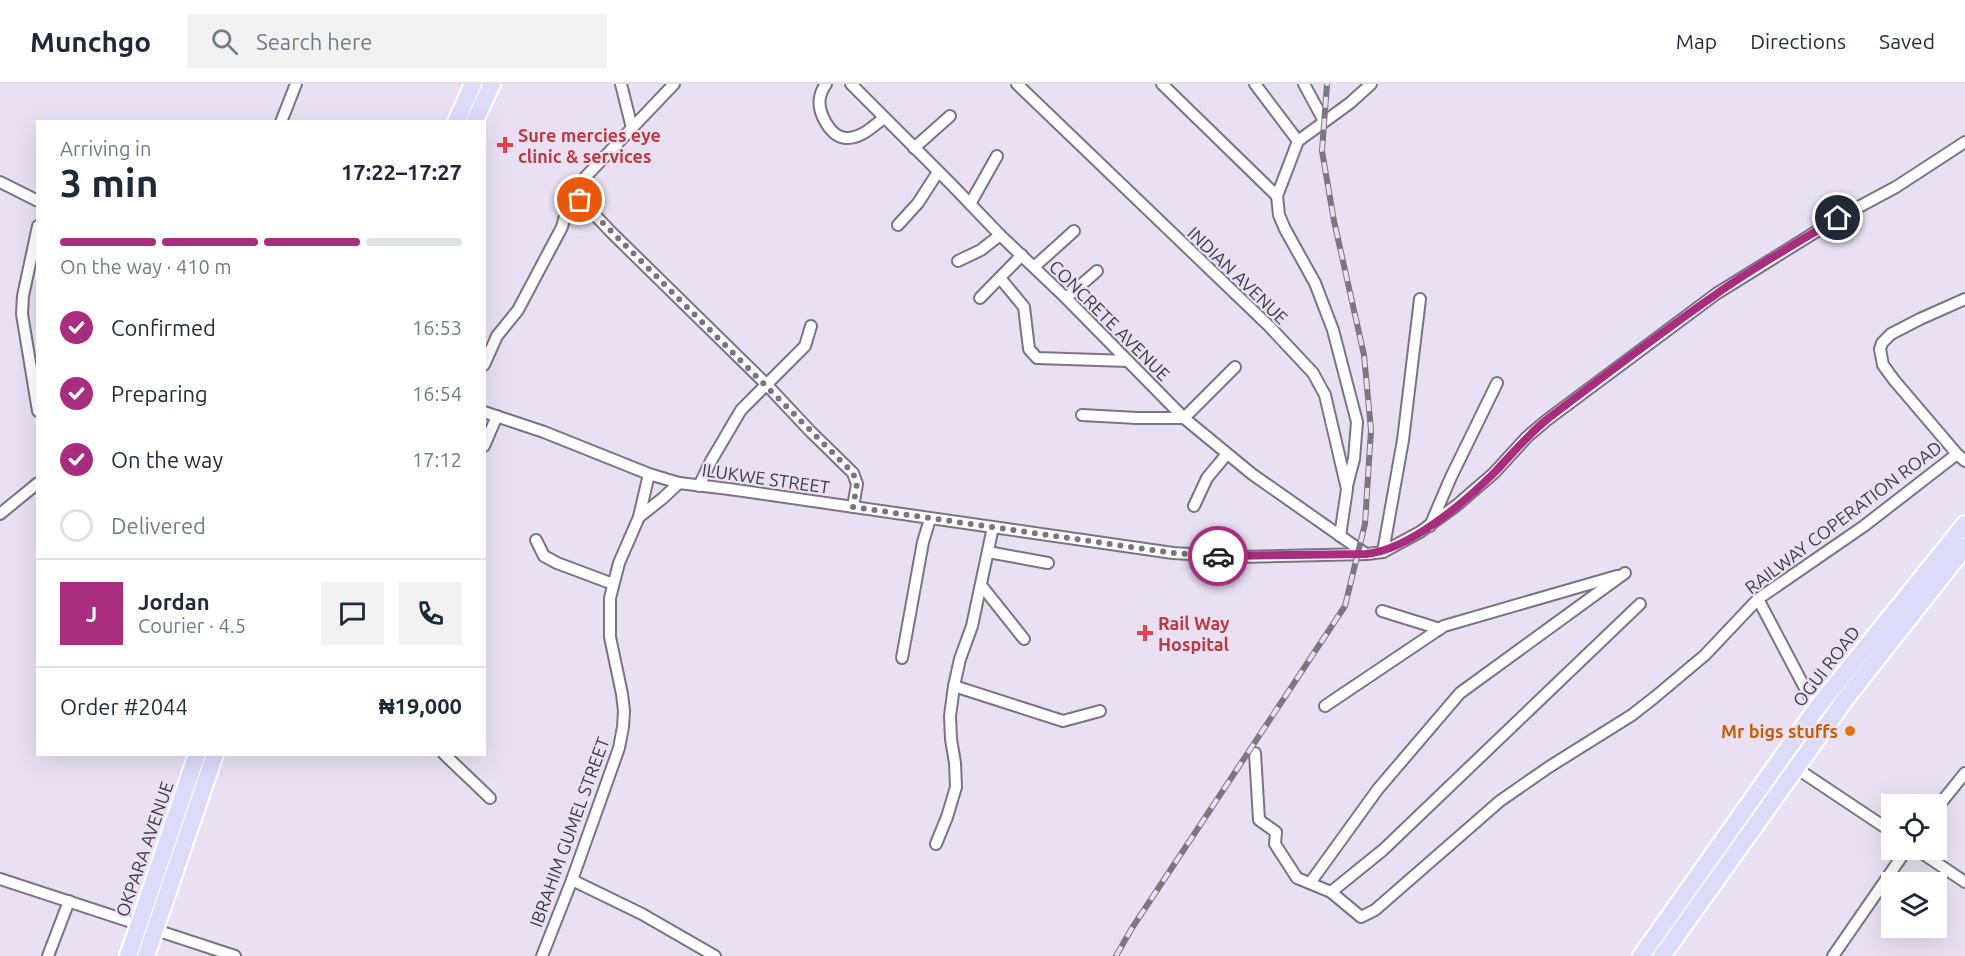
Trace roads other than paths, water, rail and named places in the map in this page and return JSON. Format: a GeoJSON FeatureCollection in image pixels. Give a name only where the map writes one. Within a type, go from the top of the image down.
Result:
{"type":"FeatureCollection","features":[{"type":"Feature","properties":{"kind":"main road"},"geometry":{"type":"LineString","coordinates":[[473,84],[473,111]]}},
{"type":"Feature","properties":{"kind":"main road"},"geometry":{"type":"LineString","coordinates":[[459,120],[473,111],[492,84]]}},
{"type":"Feature","properties":{"kind":"main road","name":"OGUI ROAD"},"geometry":{"type":"LineString","coordinates":[[1641,956],[1816,710],[1965,524]]}},
{"type":"Feature","properties":{"kind":"main road","name":"OGUI ROAD"},"geometry":{"type":"LineString","coordinates":[[1662,956],[1880,653],[1965,547]]}},
{"type":"Feature","properties":{"kind":"main road","name":"OKPARA AVENUE"},"geometry":{"type":"LineString","coordinates":[[128,956],[196,756]]}},
{"type":"Feature","properties":{"kind":"main road","name":"OKPARA AVENUE"},"geometry":{"type":"LineString","coordinates":[[147,956],[214,756]]}},
{"type":"Feature","properties":{"kind":"street"},"geometry":{"type":"LineString","coordinates":[[282,120],[296,84]]}},
{"type":"Feature","properties":{"kind":"street"},"geometry":{"type":"LineString","coordinates":[[621,84],[632,128]]}},
{"type":"Feature","properties":{"kind":"street"},"geometry":{"type":"LineString","coordinates":[[486,361],[497,336],[518,310],[562,227],[572,191],[674,84]]}},
{"type":"Feature","properties":{"kind":"street"},"geometry":{"type":"LineString","coordinates":[[826,84],[821,93],[819,105],[821,114],[834,134],[845,138],[861,135],[884,118]]}},
{"type":"Feature","properties":{"kind":"street","name":"CONCRETE AVENUE"},"geometry":{"type":"LineString","coordinates":[[851,84],[1184,418],[1252,474],[1366,554]]}},
{"type":"Feature","properties":{"kind":"street","name":"INDIAN AVENUE"},"geometry":{"type":"LineString","coordinates":[[1017,84],[1269,326],[1313,374],[1325,395],[1347,489],[1340,536]]}},
{"type":"Feature","properties":{"kind":"street"},"geometry":{"type":"LineString","coordinates":[[1162,84],[1277,196]]}},
{"type":"Feature","properties":{"kind":"street"},"geometry":{"type":"LineString","coordinates":[[1256,84],[1298,141]]}},
{"type":"Feature","properties":{"kind":"street"},"geometry":{"type":"LineString","coordinates":[[1304,84],[1324,121]]}},
{"type":"Feature","properties":{"kind":"street"},"geometry":{"type":"LineString","coordinates":[[1347,489],[1354,459],[1357,422],[1333,330],[1315,283],[1285,229],[1277,196],[1298,141],[1350,103],[1371,84]]}},
{"type":"Feature","properties":{"kind":"street"},"geometry":{"type":"LineString","coordinates":[[914,148],[950,116]]}},
{"type":"Feature","properties":{"kind":"street"},"geometry":{"type":"LineString","coordinates":[[1383,552],[1401,544],[1457,506],[1494,473],[1546,420],[1716,294],[1838,218],[1896,187],[1965,142]]}},
{"type":"Feature","properties":{"kind":"street"},"geometry":{"type":"LineString","coordinates":[[970,204],[997,156]]}},
{"type":"Feature","properties":{"kind":"street"},"geometry":{"type":"LineString","coordinates":[[898,225],[918,203],[938,172]]}},
{"type":"Feature","properties":{"kind":"street"},"geometry":{"type":"LineString","coordinates":[[0,182],[36,200]]}},
{"type":"Feature","properties":{"kind":"street"},"geometry":{"type":"LineString","coordinates":[[572,191],[853,473],[857,484],[853,507]]}},
{"type":"Feature","properties":{"kind":"street"},"geometry":{"type":"LineString","coordinates":[[1034,267],[1074,231]]}},
{"type":"Feature","properties":{"kind":"street"},"geometry":{"type":"LineString","coordinates":[[36,235],[23,296],[22,314],[36,399]]}},
{"type":"Feature","properties":{"kind":"street"},"geometry":{"type":"LineString","coordinates":[[958,261],[981,250],[1000,235]]}},
{"type":"Feature","properties":{"kind":"street"},"geometry":{"type":"LineString","coordinates":[[980,298],[1022,255]]}},
{"type":"Feature","properties":{"kind":"street"},"geometry":{"type":"LineString","coordinates":[[1066,298],[1097,271]]}},
{"type":"Feature","properties":{"kind":"street"},"geometry":{"type":"LineString","coordinates":[[999,278],[1024,307],[1029,349],[1037,358],[1128,361]]}},
{"type":"Feature","properties":{"kind":"street"},"geometry":{"type":"LineString","coordinates":[[1383,552],[1403,440],[1420,298]]}},
{"type":"Feature","properties":{"kind":"street","name":"RAILWAY COPERATION ROAD"},"geometry":{"type":"LineString","coordinates":[[1331,892],[1361,917],[1375,910],[1500,801],[1632,715],[1655,697],[1705,655],[1758,599],[1961,457],[1894,380],[1883,364],[1880,349],[1882,343],[1891,334],[1965,299]]}},
{"type":"Feature","properties":{"kind":"street"},"geometry":{"type":"LineString","coordinates":[[699,486],[741,410],[805,346],[811,326]]}},
{"type":"Feature","properties":{"kind":"street"},"geometry":{"type":"LineString","coordinates":[[1082,415],[1184,418],[1235,367]]}},
{"type":"Feature","properties":{"kind":"street"},"geometry":{"type":"LineString","coordinates":[[1429,526],[1497,383]]}},
{"type":"Feature","properties":{"kind":"street","name":"ILUKWE STREET"},"geometry":{"type":"LineString","coordinates":[[486,413],[544,432],[649,474],[679,483],[1173,553],[1239,557],[1383,552]]}},
{"type":"Feature","properties":{"kind":"street"},"geometry":{"type":"LineString","coordinates":[[486,441],[497,416]]}},
{"type":"Feature","properties":{"kind":"street"},"geometry":{"type":"LineString","coordinates":[[1194,506],[1207,478],[1227,454]]}},
{"type":"Feature","properties":{"kind":"street","name":"IBRAHIM GUMEL STREET"},"geometry":{"type":"LineString","coordinates":[[542,956],[619,748],[623,727],[622,694],[610,637],[610,598],[627,543],[639,517],[649,474]]}},
{"type":"Feature","properties":{"kind":"street"},"geometry":{"type":"LineString","coordinates":[[639,517],[679,483]]}},
{"type":"Feature","properties":{"kind":"street"},"geometry":{"type":"LineString","coordinates":[[0,514],[36,485]]}},
{"type":"Feature","properties":{"kind":"street"},"geometry":{"type":"LineString","coordinates":[[902,658],[923,542],[930,519]]}},
{"type":"Feature","properties":{"kind":"street"},"geometry":{"type":"LineString","coordinates":[[936,844],[956,787],[950,716],[954,686],[960,658],[972,626],[993,527]]}},
{"type":"Feature","properties":{"kind":"street"},"geometry":{"type":"LineString","coordinates":[[536,540],[544,556],[613,584]]}},
{"type":"Feature","properties":{"kind":"street"},"geometry":{"type":"LineString","coordinates":[[988,552],[1048,563]]}},
{"type":"Feature","properties":{"kind":"street"},"geometry":{"type":"LineString","coordinates":[[1310,883],[1378,789],[1460,693],[1626,573],[1444,626],[1325,706]]}},
{"type":"Feature","properties":{"kind":"street"},"geometry":{"type":"LineString","coordinates":[[981,585],[1024,639]]}},
{"type":"Feature","properties":{"kind":"street"},"geometry":{"type":"LineString","coordinates":[[1758,599],[1816,710]]}},
{"type":"Feature","properties":{"kind":"street"},"geometry":{"type":"LineString","coordinates":[[1256,753],[1259,820],[1276,832],[1275,844],[1297,878],[1331,892],[1383,850],[1640,604]]}},
{"type":"Feature","properties":{"kind":"street"},"geometry":{"type":"LineString","coordinates":[[1382,610],[1440,629]]}},
{"type":"Feature","properties":{"kind":"street"},"geometry":{"type":"LineString","coordinates":[[954,686],[1063,721],[1100,711]]}},
{"type":"Feature","properties":{"kind":"street"},"geometry":{"type":"LineString","coordinates":[[446,756],[490,798]]}},
{"type":"Feature","properties":{"kind":"street"},"geometry":{"type":"LineString","coordinates":[[1781,757],[1881,825]]}},
{"type":"Feature","properties":{"kind":"street"},"geometry":{"type":"LineString","coordinates":[[1947,795],[1965,773]]}},
{"type":"Feature","properties":{"kind":"street"},"geometry":{"type":"LineString","coordinates":[[1833,956],[1899,860]]}},
{"type":"Feature","properties":{"kind":"street"},"geometry":{"type":"LineString","coordinates":[[1932,860],[1965,882]]}},
{"type":"Feature","properties":{"kind":"street"},"geometry":{"type":"LineString","coordinates":[[0,879],[235,956]]}},
{"type":"Feature","properties":{"kind":"street"},"geometry":{"type":"LineString","coordinates":[[572,880],[642,914],[715,956]]}},
{"type":"Feature","properties":{"kind":"street"},"geometry":{"type":"LineString","coordinates":[[48,956],[69,901]]}},
{"type":"Feature","properties":{"kind":"railway"},"geometry":{"type":"LineString","coordinates":[[1116,956],[1132,928],[1345,606],[1365,524],[1371,430],[1364,355],[1334,221],[1322,151],[1327,84]]}},
{"type":"Feature","properties":{"kind":"place","name":"Sure mercies eye clinic & services"},"geometry":{"type":"Point","coordinates":[505,145]}},
{"type":"Feature","properties":{"kind":"place","name":"Rail Way Hospital"},"geometry":{"type":"Point","coordinates":[1145,633]}},
{"type":"Feature","properties":{"kind":"place","name":"Mr bigs stuffs"},"geometry":{"type":"Point","coordinates":[1850,731]}}]}
